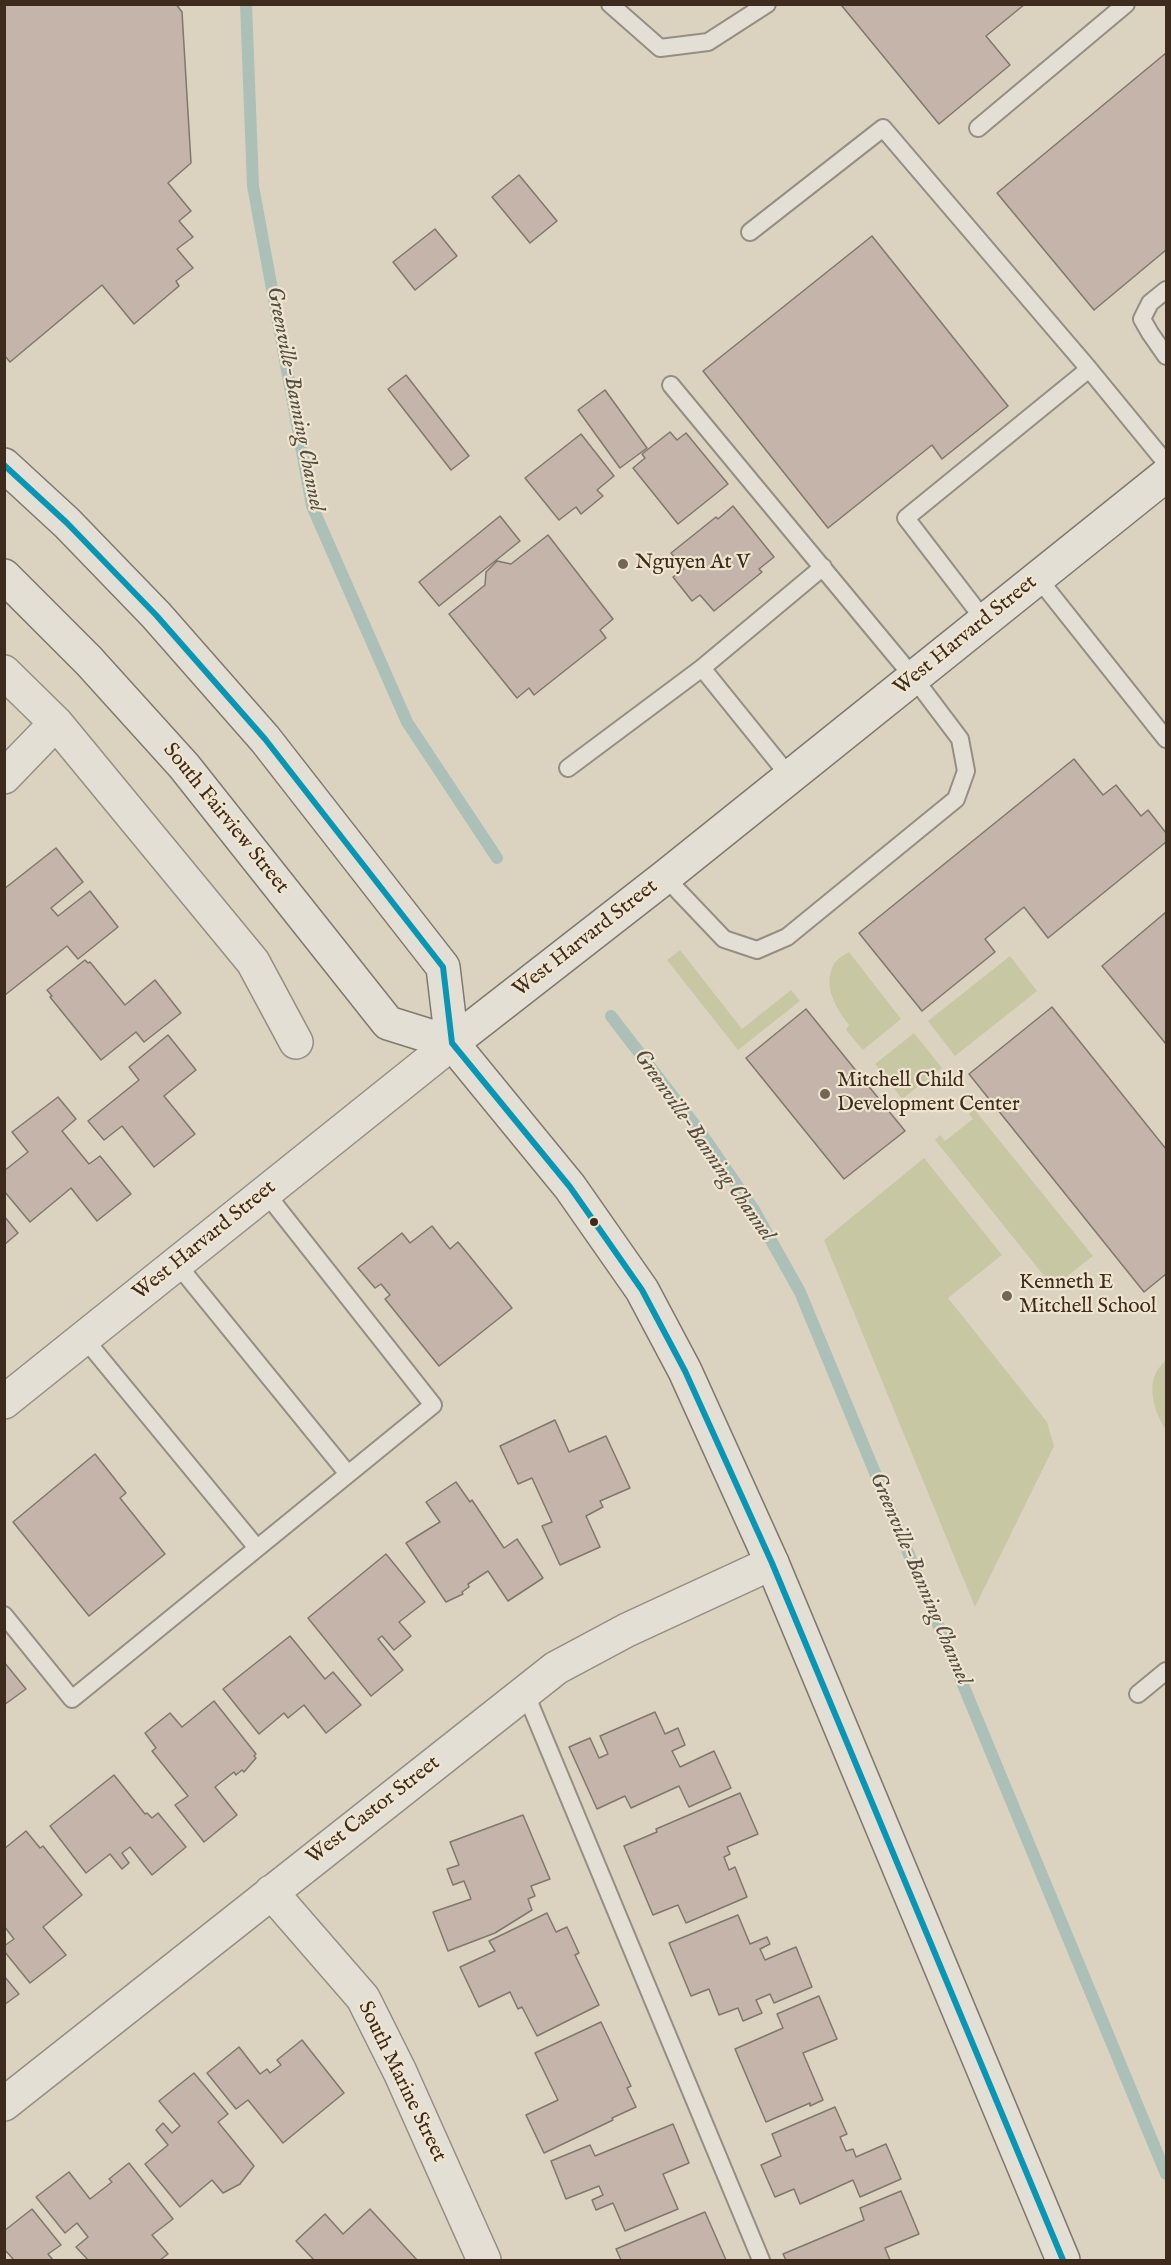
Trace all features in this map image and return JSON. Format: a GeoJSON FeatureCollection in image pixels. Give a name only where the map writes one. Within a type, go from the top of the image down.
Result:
{"type":"FeatureCollection","features":[{"type":"Feature","properties":{"kind":"street"},"geometry":{"type":"LineString","coordinates":[[4,465],[67,523],[156,615],[265,739],[358,857],[443,967],[452,1043],[570,1187],[642,1290],[685,1371],[772,1563],[1063,2260]]}},
{"type":"Feature","properties":{"kind":"street","name":"West Harvard Street"},"geometry":{"type":"LineString","coordinates":[[4,1402],[1167,475]]}},
{"type":"Feature","properties":{"kind":"street","name":"South Fairview Street"},"geometry":{"type":"LineString","coordinates":[[4,576],[89,661],[184,766],[388,1023],[452,1043]]}},
{"type":"Feature","properties":{"kind":"street"},"geometry":{"type":"LineString","coordinates":[[4,672],[56,723],[253,962],[296,1042]]}},
{"type":"Feature","properties":{"kind":"street"},"geometry":{"type":"LineString","coordinates":[[4,777],[56,723]]}},
{"type":"Feature","properties":{"kind":"street","name":"West Castor Street"},"geometry":{"type":"LineString","coordinates":[[4,2104],[556,1668],[627,1630],[772,1563]]}},
{"type":"Feature","properties":{"kind":"street","name":"South Marine Street"},"geometry":{"type":"LineString","coordinates":[[271,1892],[363,1998],[400,2072],[484,2260]]}},
{"type":"Feature","properties":{"kind":"lane"},"geometry":{"type":"LineString","coordinates":[[610,4],[660,48],[708,42],[767,4]]}},
{"type":"Feature","properties":{"kind":"lane"},"geometry":{"type":"LineString","coordinates":[[978,128],[1126,4]]}},
{"type":"Feature","properties":{"kind":"lane"},"geometry":{"type":"LineString","coordinates":[[750,232],[883,128],[1167,463]]}},
{"type":"Feature","properties":{"kind":"lane"},"geometry":{"type":"LineString","coordinates":[[1167,290],[1150,303],[1142,319],[1149,333],[1167,356]]}},
{"type":"Feature","properties":{"kind":"lane"},"geometry":{"type":"LineString","coordinates":[[984,621],[906,518],[1089,369]]}},
{"type":"Feature","properties":{"kind":"lane"},"geometry":{"type":"LineString","coordinates":[[665,877],[724,939],[757,950],[787,937],[956,799],[966,771],[960,739],[914,678],[671,385]]}},
{"type":"Feature","properties":{"kind":"lane"},"geometry":{"type":"LineString","coordinates":[[568,768],[702,668],[823,567]]}},
{"type":"Feature","properties":{"kind":"lane"},"geometry":{"type":"LineString","coordinates":[[1038,578],[1167,739]]}},
{"type":"Feature","properties":{"kind":"lane"},"geometry":{"type":"LineString","coordinates":[[702,668],[790,777]]}},
{"type":"Feature","properties":{"kind":"lane"},"geometry":{"type":"LineString","coordinates":[[4,1615],[72,1699],[433,1405],[265,1192]]}},
{"type":"Feature","properties":{"kind":"lane"},"geometry":{"type":"LineString","coordinates":[[177,1264],[348,1474]]}},
{"type":"Feature","properties":{"kind":"lane"},"geometry":{"type":"LineString","coordinates":[[84,1338],[257,1548]]}},
{"type":"Feature","properties":{"kind":"lane"},"geometry":{"type":"LineString","coordinates":[[1138,1694],[1167,1671]]}},
{"type":"Feature","properties":{"kind":"lane"},"geometry":{"type":"LineString","coordinates":[[525,1692],[761,2260]]}},
{"type":"Feature","properties":{"kind":"green space"},"geometry":{"type":"Polygon","coordinates":[[[680,950],[742,1029],[791,990],[800,1001],[738,1050],[667,960],[680,950]]]}},
{"type":"Feature","properties":{"kind":"green space"},"geometry":{"type":"Polygon","coordinates":[[[849,952],[901,1019],[863,1050],[846,1030],[849,1025],[835,1004],[830,988],[829,980],[834,964],[849,952]]]}},
{"type":"Feature","properties":{"kind":"green space"},"geometry":{"type":"Polygon","coordinates":[[[1010,956],[1037,991],[955,1056],[928,1021],[1010,956]]]}},
{"type":"Feature","properties":{"kind":"green space"},"geometry":{"type":"Polygon","coordinates":[[[914,1033],[942,1068],[902,1099],[875,1064],[914,1033]]]}},
{"type":"Feature","properties":{"kind":"green space"},"geometry":{"type":"Polygon","coordinates":[[[974,1109],[1093,1256],[1053,1287],[935,1140],[940,1135],[945,1141],[973,1119],[969,1114],[974,1109]]]}},
{"type":"Feature","properties":{"kind":"green space"},"geometry":{"type":"Polygon","coordinates":[[[924,1158],[1002,1255],[948,1298],[1047,1422],[1054,1446],[975,1607],[824,1240],[924,1158]]]}},
{"type":"Feature","properties":{"kind":"green space"},"geometry":{"type":"Polygon","coordinates":[[[1166,1359],[1166,1430],[1156,1411],[1152,1388],[1156,1373],[1166,1359]]]}},
{"type":"Feature","properties":{"kind":"building"},"geometry":{"type":"Polygon","coordinates":[[[4,4],[176,4],[182,12],[191,163],[168,183],[191,211],[179,221],[193,237],[177,249],[193,268],[176,281],[179,286],[134,324],[102,285],[10,362],[4,355],[4,4]]]}},
{"type":"Feature","properties":{"kind":"building"},"geometry":{"type":"Polygon","coordinates":[[[844,4],[1025,4],[986,36],[1010,65],[939,124],[842,6],[844,4]]]}},
{"type":"Feature","properties":{"kind":"building"},"geometry":{"type":"Polygon","coordinates":[[[1166,53],[1166,250],[1094,310],[997,193],[1166,53]]]}},
{"type":"Feature","properties":{"kind":"building"},"geometry":{"type":"Polygon","coordinates":[[[519,175],[557,221],[530,243],[492,197],[519,175]]]}},
{"type":"Feature","properties":{"kind":"building"},"geometry":{"type":"Polygon","coordinates":[[[435,229],[457,256],[415,290],[393,262],[435,229]]]}},
{"type":"Feature","properties":{"kind":"building"},"geometry":{"type":"Polygon","coordinates":[[[872,236],[1008,406],[942,459],[932,445],[828,528],[703,371],[872,236]]]}},
{"type":"Feature","properties":{"kind":"building"},"geometry":{"type":"Polygon","coordinates":[[[406,375],[469,456],[451,470],[388,389],[406,375]]]}},
{"type":"Feature","properties":{"kind":"building"},"geometry":{"type":"Polygon","coordinates":[[[605,390],[647,448],[620,468],[578,410],[605,390]]]}},
{"type":"Feature","properties":{"kind":"building"},"geometry":{"type":"Polygon","coordinates":[[[670,432],[677,440],[686,433],[728,484],[678,524],[633,468],[645,458],[642,454],[670,432]]]}},
{"type":"Feature","properties":{"kind":"building"},"geometry":{"type":"Polygon","coordinates":[[[581,434],[614,476],[597,490],[603,496],[581,514],[576,507],[559,520],[525,478],[581,434]]]}},
{"type":"Feature","properties":{"kind":"building"},"geometry":{"type":"Polygon","coordinates":[[[733,506],[774,557],[759,569],[762,572],[714,611],[700,595],[692,601],[673,577],[684,569],[671,553],[733,506]]]}},
{"type":"Feature","properties":{"kind":"building"},"geometry":{"type":"Polygon","coordinates":[[[500,516],[520,541],[439,606],[419,582],[500,516]]]}},
{"type":"Feature","properties":{"kind":"building"},"geometry":{"type":"Polygon","coordinates":[[[548,535],[613,619],[600,630],[606,638],[534,695],[529,688],[517,698],[449,614],[485,585],[486,572],[497,561],[511,564],[548,535]]]}},
{"type":"Feature","properties":{"kind":"building"},"geometry":{"type":"Polygon","coordinates":[[[1074,759],[1103,795],[1116,785],[1141,816],[1148,810],[1166,833],[1166,842],[1048,938],[1024,907],[985,939],[995,952],[922,1011],[859,933],[1074,759]]]}},
{"type":"Feature","properties":{"kind":"building"},"geometry":{"type":"Polygon","coordinates":[[[56,848],[83,882],[51,908],[58,916],[90,891],[118,927],[78,959],[67,946],[5,995],[4,889],[56,848]]]}},
{"type":"Feature","properties":{"kind":"building"},"geometry":{"type":"Polygon","coordinates":[[[1166,912],[1166,1044],[1102,966],[1166,912]]]}},
{"type":"Feature","properties":{"kind":"building"},"geometry":{"type":"Polygon","coordinates":[[[85,960],[90,962],[125,1005],[155,980],[181,1013],[144,1042],[136,1032],[101,1060],[50,997],[52,996],[47,990],[85,960]]]}},
{"type":"Feature","properties":{"kind":"building"},"geometry":{"type":"Polygon","coordinates":[[[1052,1007],[1166,1149],[1166,1274],[1144,1292],[969,1074],[1052,1007]]]}},
{"type":"Feature","properties":{"kind":"building","name":"Mitchell Child Development Center"},"geometry":{"type":"Polygon","coordinates":[[[806,1009],[905,1131],[844,1179],[746,1058],[806,1009]]]}},
{"type":"Feature","properties":{"kind":"building"},"geometry":{"type":"Polygon","coordinates":[[[168,1035],[196,1070],[164,1096],[195,1134],[154,1167],[122,1126],[104,1140],[88,1121],[139,1080],[129,1067],[168,1035]]]}},
{"type":"Feature","properties":{"kind":"building"},"geometry":{"type":"Polygon","coordinates":[[[58,1097],[76,1119],[62,1131],[89,1164],[100,1156],[131,1194],[97,1221],[71,1188],[30,1222],[4,1191],[4,1171],[28,1152],[12,1132],[58,1097]]]}},
{"type":"Feature","properties":{"kind":"building"},"geometry":{"type":"Polygon","coordinates":[[[4,1216],[18,1233],[4,1245],[4,1216]]]}},
{"type":"Feature","properties":{"kind":"building"},"geometry":{"type":"Polygon","coordinates":[[[432,1226],[450,1249],[458,1242],[512,1308],[439,1366],[385,1299],[390,1295],[381,1284],[375,1288],[358,1268],[402,1233],[410,1243],[432,1226]]]}},
{"type":"Feature","properties":{"kind":"building"},"geometry":{"type":"Polygon","coordinates":[[[555,1420],[569,1452],[606,1436],[630,1488],[600,1501],[603,1507],[586,1516],[600,1547],[560,1565],[542,1526],[552,1522],[532,1478],[518,1484],[500,1446],[555,1420]]]}},
{"type":"Feature","properties":{"kind":"building"},"geometry":{"type":"Polygon","coordinates":[[[95,1454],[126,1493],[120,1498],[165,1554],[89,1616],[13,1522],[95,1454]]]}},
{"type":"Feature","properties":{"kind":"building"},"geometry":{"type":"Polygon","coordinates":[[[456,1482],[470,1502],[472,1500],[504,1548],[517,1539],[543,1578],[508,1601],[488,1571],[468,1584],[469,1587],[462,1592],[463,1594],[446,1602],[406,1543],[440,1522],[426,1502],[456,1482]]]}},
{"type":"Feature","properties":{"kind":"building"},"geometry":{"type":"Polygon","coordinates":[[[386,1554],[425,1602],[399,1622],[411,1636],[394,1650],[382,1636],[378,1639],[403,1670],[371,1696],[308,1618],[386,1554]]]}},
{"type":"Feature","properties":{"kind":"building"},"geometry":{"type":"Polygon","coordinates":[[[290,1636],[325,1679],[333,1672],[361,1705],[326,1733],[304,1705],[288,1718],[284,1713],[259,1734],[223,1689],[290,1636]]]}},
{"type":"Feature","properties":{"kind":"building"},"geometry":{"type":"Polygon","coordinates":[[[4,1662],[26,1689],[4,1705],[4,1662]]]}},
{"type":"Feature","properties":{"kind":"building"},"geometry":{"type":"Polygon","coordinates":[[[214,1701],[256,1754],[254,1756],[256,1758],[244,1772],[242,1770],[236,1775],[234,1772],[215,1787],[237,1815],[204,1842],[175,1805],[188,1796],[152,1751],[156,1748],[145,1733],[170,1713],[182,1727],[214,1701]]]}},
{"type":"Feature","properties":{"kind":"building"},"geometry":{"type":"Polygon","coordinates":[[[655,1712],[665,1734],[678,1728],[685,1745],[672,1751],[680,1767],[714,1751],[731,1788],[689,1807],[679,1786],[631,1808],[625,1796],[597,1809],[569,1747],[590,1738],[599,1758],[608,1754],[600,1736],[655,1712]]]}},
{"type":"Feature","properties":{"kind":"building"},"geometry":{"type":"Polygon","coordinates":[[[114,1775],[145,1814],[147,1813],[152,1818],[158,1813],[186,1847],[152,1875],[130,1847],[122,1853],[129,1863],[122,1869],[110,1854],[86,1873],[50,1826],[114,1775]]]}},
{"type":"Feature","properties":{"kind":"building"},"geometry":{"type":"Polygon","coordinates":[[[740,1793],[758,1834],[727,1847],[730,1854],[724,1857],[729,1870],[735,1867],[747,1897],[686,1923],[678,1905],[653,1915],[624,1846],[657,1832],[656,1829],[740,1793]]]}},
{"type":"Feature","properties":{"kind":"building"},"geometry":{"type":"Polygon","coordinates":[[[523,1815],[550,1879],[531,1886],[535,1896],[528,1899],[532,1910],[495,1933],[448,1951],[433,1912],[471,1899],[464,1881],[453,1885],[447,1869],[459,1865],[450,1842],[523,1815]]]}},
{"type":"Feature","properties":{"kind":"building"},"geometry":{"type":"Polygon","coordinates":[[[26,1831],[40,1848],[43,1846],[82,1895],[43,1927],[66,1955],[30,1983],[4,1951],[4,1946],[14,1939],[4,1926],[4,1849],[26,1831]]]}},
{"type":"Feature","properties":{"kind":"building"},"geometry":{"type":"Polygon","coordinates":[[[547,1913],[556,1932],[567,1927],[579,1953],[575,1955],[599,2005],[537,2036],[522,2007],[518,2009],[510,1992],[479,2007],[460,1967],[495,1951],[489,1941],[547,1913]]]}},
{"type":"Feature","properties":{"kind":"building"},"geometry":{"type":"Polygon","coordinates":[[[738,1915],[750,1944],[767,1937],[770,1944],[760,1949],[765,1960],[796,1947],[812,1987],[774,2003],[770,1994],[756,2000],[762,2013],[743,2021],[738,2008],[719,2015],[709,1989],[691,1996],[669,1943],[738,1915]]]}},
{"type":"Feature","properties":{"kind":"building"},"geometry":{"type":"Polygon","coordinates":[[[4,1976],[19,1994],[4,2005],[4,1976]]]}},
{"type":"Feature","properties":{"kind":"building"},"geometry":{"type":"Polygon","coordinates":[[[819,1996],[837,2039],[803,2053],[823,2100],[810,2106],[810,2103],[766,2122],[735,2049],[783,2028],[777,2014],[819,1996]]]}},
{"type":"Feature","properties":{"kind":"building"},"geometry":{"type":"Polygon","coordinates":[[[601,2022],[631,2086],[627,2088],[636,2107],[544,2153],[526,2115],[558,2100],[535,2053],[601,2022]]]}},
{"type":"Feature","properties":{"kind":"building"},"geometry":{"type":"Polygon","coordinates":[[[302,2040],[344,2093],[283,2143],[248,2100],[236,2109],[207,2073],[239,2047],[260,2074],[267,2069],[270,2073],[281,2065],[277,2060],[302,2040]]]}},
{"type":"Feature","properties":{"kind":"building"},"geometry":{"type":"Polygon","coordinates":[[[194,2073],[228,2114],[218,2122],[254,2166],[240,2184],[223,2193],[212,2180],[180,2207],[145,2164],[168,2145],[156,2130],[163,2123],[172,2133],[180,2126],[159,2101],[194,2073]]]}},
{"type":"Feature","properties":{"kind":"building"},"geometry":{"type":"Polygon","coordinates":[[[835,2107],[847,2134],[840,2137],[846,2151],[853,2149],[856,2157],[886,2144],[901,2179],[860,2197],[853,2180],[800,2204],[794,2189],[775,2197],[761,2165],[781,2156],[772,2134],[835,2107]]]}},
{"type":"Feature","properties":{"kind":"building"},"geometry":{"type":"Polygon","coordinates":[[[673,2124],[689,2163],[663,2174],[678,2209],[625,2231],[613,2203],[596,2210],[592,2200],[603,2195],[599,2186],[566,2199],[551,2161],[590,2145],[595,2156],[673,2124]]]}},
{"type":"Feature","properties":{"kind":"building"},"geometry":{"type":"Polygon","coordinates":[[[129,2163],[173,2219],[152,2235],[168,2254],[160,2260],[88,2260],[76,2247],[88,2237],[77,2223],[65,2233],[36,2197],[69,2172],[90,2199],[112,2182],[109,2179],[129,2163]]]}},
{"type":"Feature","properties":{"kind":"building"},"geometry":{"type":"Polygon","coordinates":[[[901,2191],[919,2234],[885,2248],[890,2260],[786,2260],[783,2254],[864,2220],[860,2208],[901,2191]]]}},
{"type":"Feature","properties":{"kind":"building"},"geometry":{"type":"Polygon","coordinates":[[[32,2209],[61,2245],[48,2254],[53,2260],[14,2260],[4,2249],[4,2231],[32,2209]]]}},
{"type":"Feature","properties":{"kind":"building"},"geometry":{"type":"Polygon","coordinates":[[[370,2209],[417,2260],[314,2260],[296,2241],[325,2214],[343,2234],[370,2209]]]}},
{"type":"Feature","properties":{"kind":"building"},"geometry":{"type":"Polygon","coordinates":[[[705,2212],[726,2260],[621,2260],[616,2249],[705,2212]]]}},
{"type":"Feature","properties":{"kind":"waterway","name":"Greenville-Banning Channel"},"geometry":{"type":"LineString","coordinates":[[246,4],[253,186],[312,506],[407,722],[497,858]]}},
{"type":"Feature","properties":{"kind":"waterway","name":"Greenville-Banning Channel"},"geometry":{"type":"LineString","coordinates":[[611,1016],[701,1133],[754,1210],[800,1292],[1166,2174]]}},
{"type":"Feature","properties":{"kind":"transit line"},"geometry":{"type":"LineString","coordinates":[[4,465],[67,523],[156,615],[265,739],[443,967],[452,1043],[570,1187],[642,1290],[685,1371],[772,1563],[1063,2260]]}},
{"type":"Feature","properties":{"kind":"place","name":"Nguyen At V"},"geometry":{"type":"Point","coordinates":[623,564]}},
{"type":"Feature","properties":{"kind":"place","name":"Mitchell Child Development Center"},"geometry":{"type":"Point","coordinates":[825,1094]}},
{"type":"Feature","properties":{"kind":"place","name":"Kenneth E Mitchell School"},"geometry":{"type":"Point","coordinates":[1007,1296]}}]}
